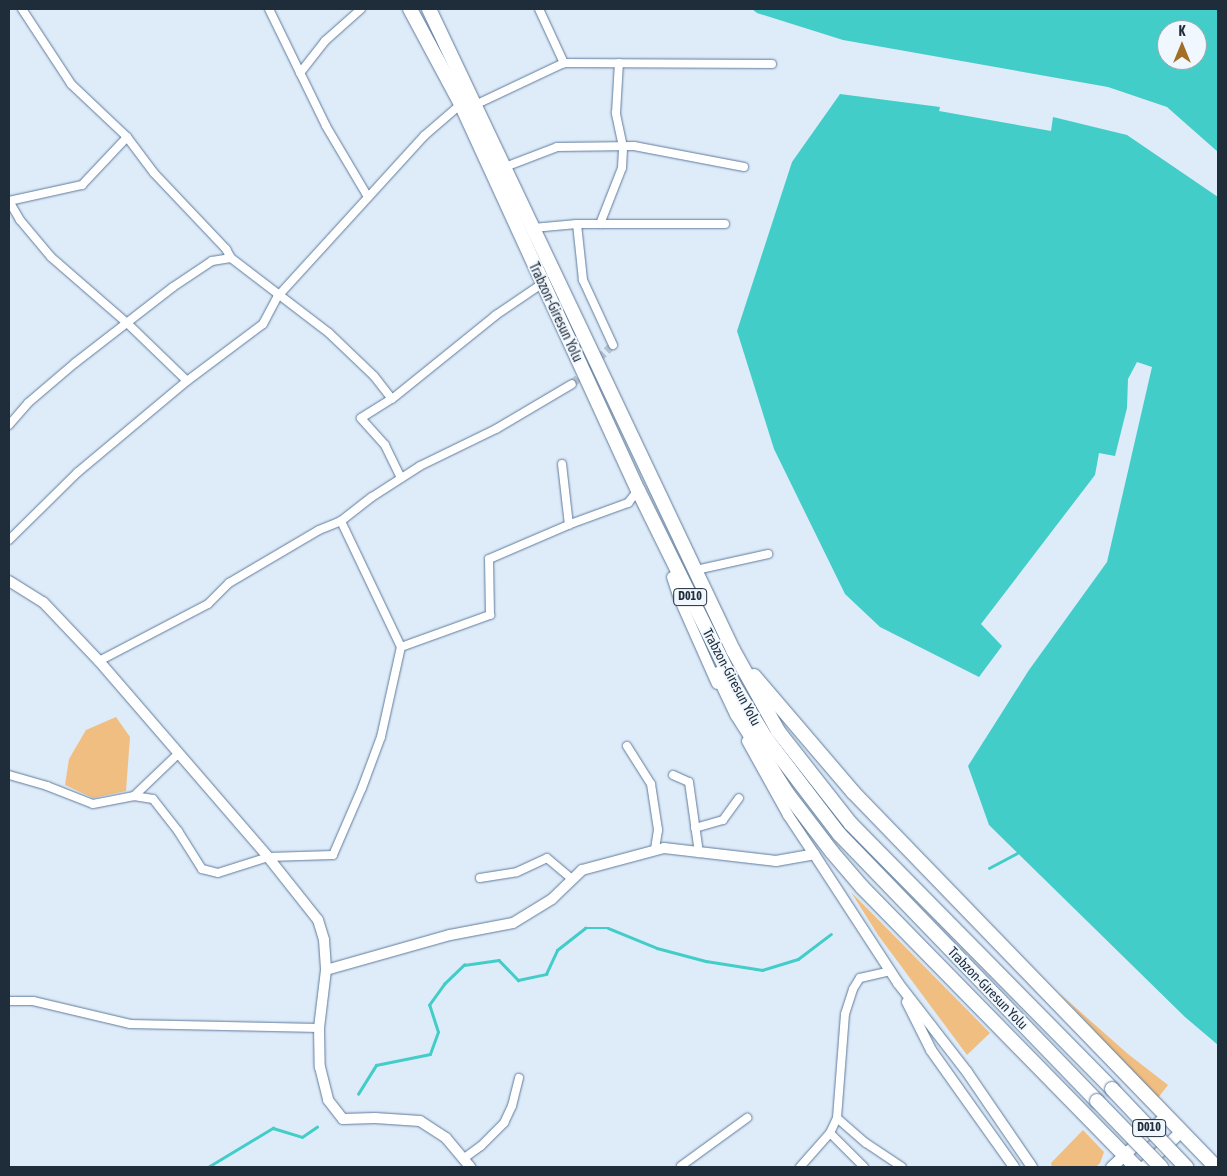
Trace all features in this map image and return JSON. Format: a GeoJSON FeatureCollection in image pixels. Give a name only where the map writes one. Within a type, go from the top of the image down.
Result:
{"type":"FeatureCollection","features":[{"type":"Feature","properties":{"kind":"highway","name":"Trabzon-Giresun Yolu"},"geometry":{"type":"LineString","coordinates":[[410,9],[505,167],[732,650],[778,731],[851,824],[1112,1089],[1186,1167]]}},
{"type":"Feature","properties":{"kind":"highway","name":"Trabzon-Giresun Yolu"},"geometry":{"type":"LineString","coordinates":[[429,9],[543,283],[638,490],[730,676],[765,737],[840,834],[1161,1167]]}},
{"type":"Feature","properties":{"kind":"highway"},"geometry":{"type":"LineString","coordinates":[[638,490],[656,543],[738,714],[787,793],[832,852],[862,887],[1136,1167]]}},
{"type":"Feature","properties":{"kind":"highway"},"geometry":{"type":"LineString","coordinates":[[732,650],[853,792],[1216,1167]]}},
{"type":"Feature","properties":{"kind":"main road"},"geometry":{"type":"LineString","coordinates":[[1111,1167],[1165,1116]]}},
{"type":"Feature","properties":{"kind":"main road"},"geometry":{"type":"LineString","coordinates":[[1143,1167],[1181,1131]]}},
{"type":"Feature","properties":{"kind":"street"},"geometry":{"type":"LineString","coordinates":[[22,9],[71,84],[127,137],[154,173],[226,249],[231,258],[329,334],[374,376],[392,398]]}},
{"type":"Feature","properties":{"kind":"street"},"geometry":{"type":"LineString","coordinates":[[269,9],[326,126],[368,196]]}},
{"type":"Feature","properties":{"kind":"street"},"geometry":{"type":"LineString","coordinates":[[300,73],[325,41],[361,9]]}},
{"type":"Feature","properties":{"kind":"street"},"geometry":{"type":"LineString","coordinates":[[539,9],[564,63]]}},
{"type":"Feature","properties":{"kind":"street"},"geometry":{"type":"LineString","coordinates":[[600,224],[622,168],[624,147],[616,113],[619,62]]}},
{"type":"Feature","properties":{"kind":"street"},"geometry":{"type":"LineString","coordinates":[[9,540],[78,472],[187,381],[263,324],[278,296],[368,196],[424,136],[468,104],[564,63],[772,64]]}},
{"type":"Feature","properties":{"kind":"street"},"geometry":{"type":"LineString","coordinates":[[127,137],[82,185],[9,201],[20,220],[51,257],[127,323],[187,381]]}},
{"type":"Feature","properties":{"kind":"street"},"geometry":{"type":"LineString","coordinates":[[505,167],[557,147],[634,146],[744,167]]}},
{"type":"Feature","properties":{"kind":"street"},"geometry":{"type":"LineString","coordinates":[[577,224],[583,280],[613,346]]}},
{"type":"Feature","properties":{"kind":"street"},"geometry":{"type":"LineString","coordinates":[[533,228],[577,224],[724,224]]}},
{"type":"Feature","properties":{"kind":"street"},"geometry":{"type":"LineString","coordinates":[[9,424],[51,383],[173,287],[212,261],[231,258]]}},
{"type":"Feature","properties":{"kind":"street"},"geometry":{"type":"LineString","coordinates":[[401,478],[385,445],[361,418],[392,398],[496,315],[543,283]]}},
{"type":"Feature","properties":{"kind":"street"},"geometry":{"type":"LineString","coordinates":[[99,660],[208,604],[237,578],[319,530],[341,521],[372,497],[420,466],[496,429],[572,384]]}},
{"type":"Feature","properties":{"kind":"street"},"geometry":{"type":"LineString","coordinates":[[562,464],[569,525]]}},
{"type":"Feature","properties":{"kind":"street"},"geometry":{"type":"LineString","coordinates":[[401,647],[490,615],[489,559],[569,525],[628,503],[638,490]]}},
{"type":"Feature","properties":{"kind":"street"},"geometry":{"type":"LineString","coordinates":[[9,775],[48,786],[93,804],[134,796],[153,799],[178,831],[202,869],[218,873],[268,857],[333,855],[362,788],[381,737],[401,647],[341,521]]}},
{"type":"Feature","properties":{"kind":"street"},"geometry":{"type":"LineString","coordinates":[[696,570],[768,554]]}},
{"type":"Feature","properties":{"kind":"street"},"geometry":{"type":"LineString","coordinates":[[672,577],[678,596],[730,711],[788,815],[890,972],[967,1072],[1032,1167]]}},
{"type":"Feature","properties":{"kind":"street"},"geometry":{"type":"LineString","coordinates":[[9,581],[43,602],[99,660],[268,857],[318,920],[324,940],[326,970],[319,1028],[320,1067],[328,1100],[343,1119],[375,1118],[420,1121],[446,1138],[467,1163],[504,1122],[512,1106],[519,1078]]}},
{"type":"Feature","properties":{"kind":"street"},"geometry":{"type":"LineString","coordinates":[[627,746],[651,784],[658,830],[655,850]]}},
{"type":"Feature","properties":{"kind":"street"},"geometry":{"type":"LineString","coordinates":[[134,796],[179,753]]}},
{"type":"Feature","properties":{"kind":"street"},"geometry":{"type":"LineString","coordinates":[[673,775],[689,782],[699,853]]}},
{"type":"Feature","properties":{"kind":"street"},"geometry":{"type":"LineString","coordinates":[[695,828],[723,820],[739,798]]}},
{"type":"Feature","properties":{"kind":"street"},"geometry":{"type":"LineString","coordinates":[[326,970],[450,935],[513,923],[552,899],[582,870],[655,850],[664,848],[776,861],[814,854]]}},
{"type":"Feature","properties":{"kind":"street"},"geometry":{"type":"LineString","coordinates":[[480,878],[517,872],[547,858],[572,879]]}},
{"type":"Feature","properties":{"kind":"street"},"geometry":{"type":"LineString","coordinates":[[800,1167],[830,1133],[836,1118],[845,1014],[853,989],[860,978],[890,972]]}},
{"type":"Feature","properties":{"kind":"street"},"geometry":{"type":"LineString","coordinates":[[898,983],[931,1050],[1014,1167]]}},
{"type":"Feature","properties":{"kind":"street"},"geometry":{"type":"LineString","coordinates":[[9,1002],[34,1001],[130,1024],[319,1028]]}},
{"type":"Feature","properties":{"kind":"street"},"geometry":{"type":"LineString","coordinates":[[681,1167],[747,1118]]}},
{"type":"Feature","properties":{"kind":"street"},"geometry":{"type":"LineString","coordinates":[[836,1118],[866,1143],[902,1167]]}},
{"type":"Feature","properties":{"kind":"street"},"geometry":{"type":"LineString","coordinates":[[830,1133],[864,1167]]}},
{"type":"Feature","properties":{"kind":"shaded area"},"geometry":{"type":"Polygon","coordinates":[[[752,9],[1218,9],[1218,152],[1167,107],[1108,87],[843,40],[757,13],[752,9]]]}},
{"type":"Feature","properties":{"kind":"shaded area"},"geometry":{"type":"Polygon","coordinates":[[[840,94],[940,107],[939,111],[1051,131],[1053,117],[1127,135],[1218,197],[1218,1045],[1185,1017],[989,825],[968,766],[1029,670],[1107,562],[1152,367],[1137,362],[1128,379],[1127,408],[1115,456],[1099,453],[1095,475],[981,624],[1002,646],[979,677],[880,627],[845,594],[774,449],[737,331],[792,162],[840,94]]]}},
{"type":"Feature","properties":{"kind":"shaded area"},"geometry":{"type":"Polygon","coordinates":[[[116,717],[130,737],[126,791],[93,798],[65,785],[69,759],[86,730],[116,717]]]}},
{"type":"Feature","properties":{"kind":"shaded area"},"geometry":{"type":"Polygon","coordinates":[[[851,892],[990,1033],[967,1055],[878,935],[851,892]]]}},
{"type":"Feature","properties":{"kind":"shaded area"},"geometry":{"type":"Polygon","coordinates":[[[1059,993],[1128,1054],[1168,1085],[1158,1098],[1059,993]]]}},
{"type":"Feature","properties":{"kind":"shaded area"},"geometry":{"type":"Polygon","coordinates":[[[1083,1130],[1104,1152],[1100,1163],[1096,1167],[1052,1167],[1051,1163],[1083,1130]]]}},
{"type":"Feature","properties":{"kind":"waterway"},"geometry":{"type":"LineString","coordinates":[[989,868],[1017,853]]}},
{"type":"Feature","properties":{"kind":"waterway"},"geometry":{"type":"LineString","coordinates":[[358,1094],[376,1065],[430,1054],[438,1032],[429,1005],[444,984],[464,965],[499,960],[518,980],[546,974],[557,950],[585,928],[608,928],[657,948],[706,961],[762,970],[798,959],[831,934]]}},
{"type":"Feature","properties":{"kind":"waterway"},"geometry":{"type":"LineString","coordinates":[[208,1167],[273,1128],[302,1137],[317,1127]]}},
{"type":"Feature","properties":{"kind":"tunnel"},"geometry":{"type":"LineString","coordinates":[[572,384],[613,345]]}}]}
